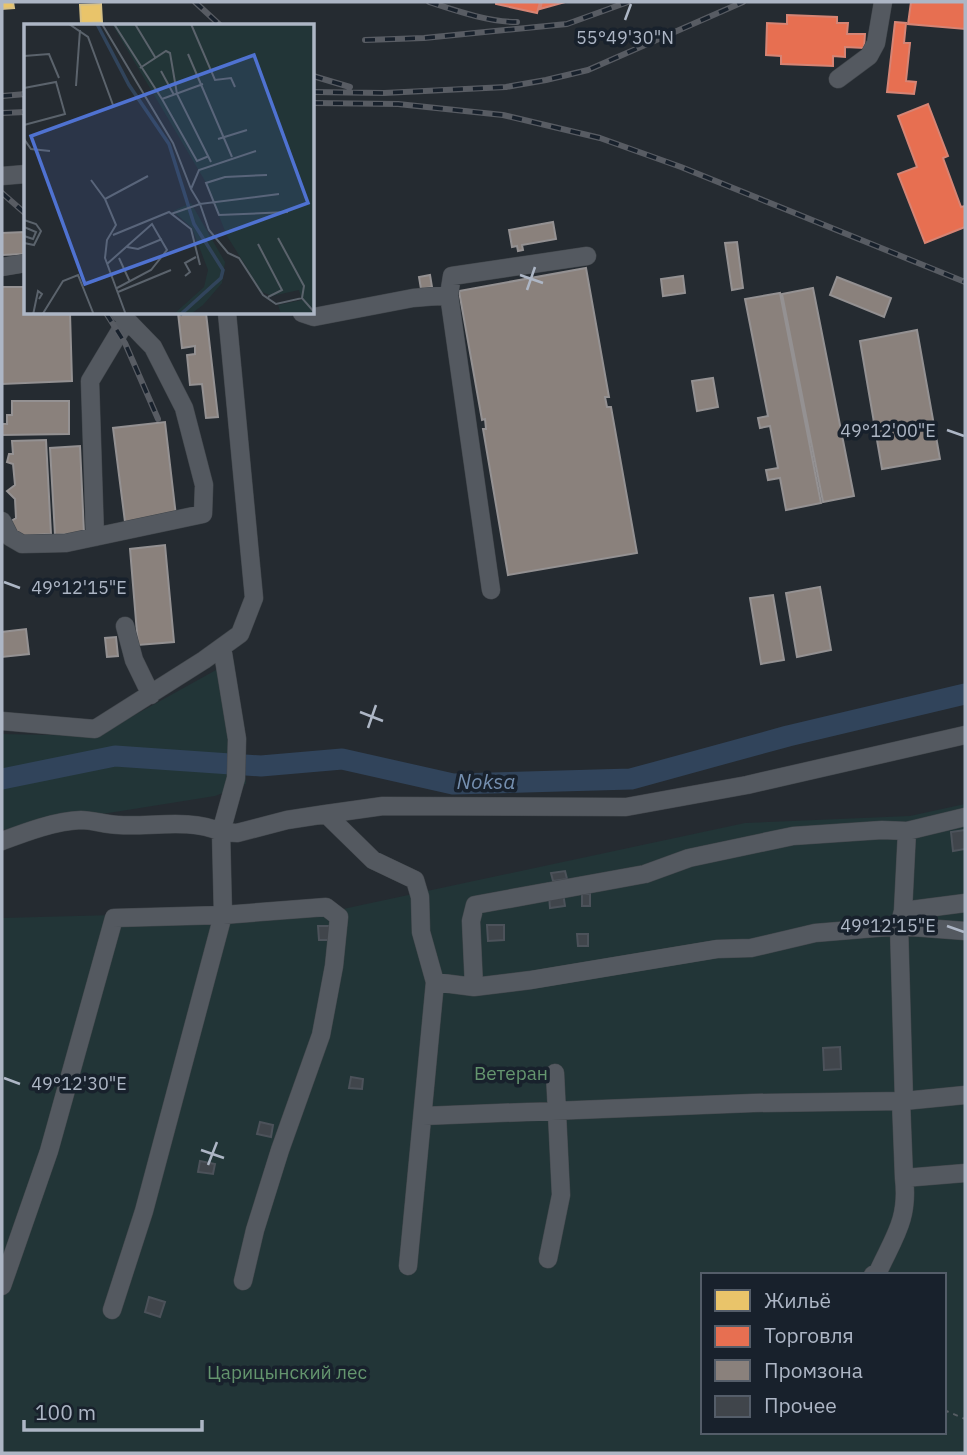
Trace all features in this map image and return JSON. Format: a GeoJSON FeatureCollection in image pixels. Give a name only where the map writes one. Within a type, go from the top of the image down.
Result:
{"type":"FeatureCollection","features":[{"type":"Feature","properties":{"kind":"street"},"geometry":{"type":"LineString","coordinates":[[838,79],[869,56],[876,43],[883,2]]}},
{"type":"Feature","properties":{"kind":"street"},"geometry":{"type":"LineString","coordinates":[[2,176],[24,174]]}},
{"type":"Feature","properties":{"kind":"street"},"geometry":{"type":"LineString","coordinates":[[491,590],[449,295],[452,276],[587,256]]}},
{"type":"Feature","properties":{"kind":"street"},"geometry":{"type":"LineString","coordinates":[[2,267],[24,263]]}},
{"type":"Feature","properties":{"kind":"street"},"geometry":{"type":"LineString","coordinates":[[308,315],[314,317],[413,298],[449,295]]}},
{"type":"Feature","properties":{"kind":"street"},"geometry":{"type":"LineString","coordinates":[[2,721],[95,729],[151,695],[240,634],[254,598],[227,315]]}},
{"type":"Feature","properties":{"kind":"street"},"geometry":{"type":"LineString","coordinates":[[2,522],[10,537],[22,544],[66,543],[95,537],[203,514],[204,485],[184,408],[153,347],[123,317],[90,381],[95,537]]}},
{"type":"Feature","properties":{"kind":"street"},"geometry":{"type":"LineString","coordinates":[[125,626],[134,660],[151,695]]}},
{"type":"Feature","properties":{"kind":"street"},"geometry":{"type":"LineString","coordinates":[[112,1310],[144,1211],[223,915],[221,831],[236,778],[237,739],[222,647]]}},
{"type":"Feature","properties":{"kind":"street"},"geometry":{"type":"LineString","coordinates":[[2,841],[50,826],[81,820],[118,825],[199,826],[237,833],[287,820],[383,806],[626,807],[747,785],[965,735]]}},
{"type":"Feature","properties":{"kind":"street"},"geometry":{"type":"LineString","coordinates":[[326,814],[373,860],[415,880],[420,897],[421,932],[435,982],[408,1266]]}},
{"type":"Feature","properties":{"kind":"street"},"geometry":{"type":"LineString","coordinates":[[474,987],[471,922],[475,905],[645,874],[689,858],[793,836],[907,831],[965,817]]}},
{"type":"Feature","properties":{"kind":"street"},"geometry":{"type":"LineString","coordinates":[[876,1273],[903,1217],[906,1199],[902,1101],[901,919],[907,831]]}},
{"type":"Feature","properties":{"kind":"street"},"geometry":{"type":"LineString","coordinates":[[435,982],[474,987],[717,950],[751,948],[815,933],[901,919],[965,903]]}},
{"type":"Feature","properties":{"kind":"street"},"geometry":{"type":"LineString","coordinates":[[2,1286],[49,1151],[114,918],[223,915],[326,908],[339,916],[334,967],[321,1035],[273,1172],[243,1281]]}},
{"type":"Feature","properties":{"kind":"street"},"geometry":{"type":"LineString","coordinates":[[901,919],[965,931]]}},
{"type":"Feature","properties":{"kind":"street"},"geometry":{"type":"LineString","coordinates":[[548,1259],[561,1195],[555,1073]]}},
{"type":"Feature","properties":{"kind":"street"},"geometry":{"type":"LineString","coordinates":[[423,1116],[754,1103],[902,1101],[965,1094]]}},
{"type":"Feature","properties":{"kind":"street"},"geometry":{"type":"LineString","coordinates":[[904,1178],[965,1173]]}},
{"type":"Feature","properties":{"kind":"path"},"geometry":{"type":"LineString","coordinates":[[946,1411],[965,1419]]}},
{"type":"Feature","properties":{"kind":"green space"},"geometry":{"type":"Polygon","coordinates":[[[234,660],[246,784],[215,796],[2,830],[2,734],[97,736],[234,660]]]}},
{"type":"Feature","properties":{"kind":"green space"},"geometry":{"type":"Polygon","coordinates":[[[965,804],[965,1453],[2,1453],[2,918],[343,909],[745,823],[910,816],[965,804]]]}},
{"type":"Feature","properties":{"kind":"building: Жильё"},"geometry":{"type":"Polygon","coordinates":[[[2,2],[13,2],[14,8],[2,9],[2,2]]]}},
{"type":"Feature","properties":{"kind":"building: Жильё"},"geometry":{"type":"Polygon","coordinates":[[[101,4],[102,22],[81,23],[80,5],[101,4]]]}},
{"type":"Feature","properties":{"kind":"building: Торговля"},"geometry":{"type":"Polygon","coordinates":[[[496,2],[540,2],[537,13],[496,2]]]}},
{"type":"Feature","properties":{"kind":"building: Торговля"},"geometry":{"type":"Polygon","coordinates":[[[542,2],[565,2],[540,9],[542,2]]]}},
{"type":"Feature","properties":{"kind":"building: Торговля"},"geometry":{"type":"Polygon","coordinates":[[[911,2],[965,2],[965,29],[908,24],[911,2]]]}},
{"type":"Feature","properties":{"kind":"building: Торговля"},"geometry":{"type":"Polygon","coordinates":[[[787,15],[837,17],[837,23],[848,23],[847,34],[865,34],[864,48],[845,47],[845,57],[833,56],[833,66],[781,64],[781,56],[766,55],[767,23],[787,24],[787,15]]]}},
{"type":"Feature","properties":{"kind":"building: Торговля"},"geometry":{"type":"Polygon","coordinates":[[[895,22],[906,23],[904,43],[910,43],[906,81],[916,82],[914,94],[887,92],[895,22]]]}},
{"type":"Feature","properties":{"kind":"building: Торговля"},"geometry":{"type":"Polygon","coordinates":[[[928,104],[948,156],[943,158],[961,207],[965,206],[965,227],[925,243],[898,174],[917,167],[898,116],[928,104]]]}},
{"type":"Feature","properties":{"kind":"building: Промзона"},"geometry":{"type":"Polygon","coordinates":[[[553,222],[556,239],[522,245],[523,250],[518,251],[517,246],[512,247],[509,230],[553,222]]]}},
{"type":"Feature","properties":{"kind":"building: Промзона"},"geometry":{"type":"Polygon","coordinates":[[[24,232],[24,254],[2,255],[2,233],[24,232]]]}},
{"type":"Feature","properties":{"kind":"building: Промзона"},"geometry":{"type":"Polygon","coordinates":[[[737,242],[743,288],[732,290],[725,243],[737,242]]]}},
{"type":"Feature","properties":{"kind":"building: Промзона"},"geometry":{"type":"Polygon","coordinates":[[[586,268],[609,397],[605,397],[607,407],[611,407],[637,553],[508,575],[483,429],[486,429],[485,419],[482,420],[459,291],[586,268]]]}},
{"type":"Feature","properties":{"kind":"building: Промзона"},"geometry":{"type":"Polygon","coordinates":[[[430,275],[432,287],[421,289],[419,277],[430,275]]]}},
{"type":"Feature","properties":{"kind":"building: Промзона"},"geometry":{"type":"Polygon","coordinates":[[[683,276],[685,293],[663,296],[661,279],[683,276]]]}},
{"type":"Feature","properties":{"kind":"building: Промзона"},"geometry":{"type":"Polygon","coordinates":[[[837,277],[891,298],[884,317],[830,295],[837,277]]]}},
{"type":"Feature","properties":{"kind":"building: Промзона"},"geometry":{"type":"Polygon","coordinates":[[[2,287],[24,287],[24,315],[70,315],[72,381],[2,384],[2,287]]]}},
{"type":"Feature","properties":{"kind":"building: Промзона"},"geometry":{"type":"Polygon","coordinates":[[[813,288],[854,496],[823,502],[782,294],[813,288]]]}},
{"type":"Feature","properties":{"kind":"building: Промзона"},"geometry":{"type":"Polygon","coordinates":[[[780,293],[821,503],[786,510],[780,478],[768,480],[766,470],[778,468],[770,426],[760,428],[758,418],[768,416],[745,299],[780,293]]]}},
{"type":"Feature","properties":{"kind":"building: Промзона"},"geometry":{"type":"Polygon","coordinates":[[[178,315],[206,315],[218,417],[206,418],[202,384],[190,385],[187,355],[195,354],[195,346],[182,348],[178,315]]]}},
{"type":"Feature","properties":{"kind":"building: Промзона"},"geometry":{"type":"Polygon","coordinates":[[[917,330],[940,459],[882,469],[860,341],[917,330]]]}},
{"type":"Feature","properties":{"kind":"building: Промзона"},"geometry":{"type":"Polygon","coordinates":[[[713,378],[718,407],[697,411],[692,381],[713,378]]]}},
{"type":"Feature","properties":{"kind":"building: Промзона"},"geometry":{"type":"Polygon","coordinates":[[[12,401],[69,401],[69,434],[2,435],[2,424],[7,424],[7,415],[12,415],[12,401]]]}},
{"type":"Feature","properties":{"kind":"building: Промзона"},"geometry":{"type":"Polygon","coordinates":[[[165,422],[176,516],[125,522],[113,428],[165,422]]]}},
{"type":"Feature","properties":{"kind":"building: Промзона"},"geometry":{"type":"Polygon","coordinates":[[[46,440],[51,534],[17,536],[8,523],[16,518],[15,499],[7,491],[15,485],[13,464],[7,462],[9,454],[13,454],[12,441],[46,440]]]}},
{"type":"Feature","properties":{"kind":"building: Промзона"},"geometry":{"type":"Polygon","coordinates":[[[80,446],[84,533],[55,535],[50,448],[80,446]]]}},
{"type":"Feature","properties":{"kind":"building: Промзона"},"geometry":{"type":"Polygon","coordinates":[[[165,545],[174,642],[138,645],[130,549],[165,545]]]}},
{"type":"Feature","properties":{"kind":"building: Промзона"},"geometry":{"type":"Polygon","coordinates":[[[820,587],[831,650],[797,657],[786,593],[820,587]]]}},
{"type":"Feature","properties":{"kind":"building: Промзона"},"geometry":{"type":"Polygon","coordinates":[[[773,595],[784,660],[761,664],[750,598],[773,595]]]}},
{"type":"Feature","properties":{"kind":"building: Промзона"},"geometry":{"type":"Polygon","coordinates":[[[26,629],[29,654],[2,657],[2,632],[26,629]]]}},
{"type":"Feature","properties":{"kind":"building: Промзона"},"geometry":{"type":"Polygon","coordinates":[[[116,637],[118,656],[107,657],[105,638],[116,637]]]}},
{"type":"Feature","properties":{"kind":"building: Прочее"},"geometry":{"type":"Polygon","coordinates":[[[965,830],[965,849],[953,851],[951,832],[965,830]]]}},
{"type":"Feature","properties":{"kind":"building: Прочее"},"geometry":{"type":"Polygon","coordinates":[[[565,871],[567,879],[553,881],[551,873],[565,871]]]}},
{"type":"Feature","properties":{"kind":"building: Прочее"},"geometry":{"type":"Polygon","coordinates":[[[563,893],[565,906],[550,908],[549,895],[563,893]]]}},
{"type":"Feature","properties":{"kind":"building: Прочее"},"geometry":{"type":"Polygon","coordinates":[[[582,894],[590,894],[590,906],[582,906],[582,894]]]}},
{"type":"Feature","properties":{"kind":"building: Прочее"},"geometry":{"type":"Polygon","coordinates":[[[487,925],[504,925],[504,940],[488,941],[487,925]]]}},
{"type":"Feature","properties":{"kind":"building: Прочее"},"geometry":{"type":"Polygon","coordinates":[[[318,926],[332,926],[332,940],[319,940],[318,926]]]}},
{"type":"Feature","properties":{"kind":"building: Прочее"},"geometry":{"type":"Polygon","coordinates":[[[577,934],[588,934],[588,946],[578,946],[577,934]]]}},
{"type":"Feature","properties":{"kind":"building: Прочее"},"geometry":{"type":"Polygon","coordinates":[[[840,1047],[841,1069],[824,1070],[823,1048],[840,1047]]]}},
{"type":"Feature","properties":{"kind":"building: Прочее"},"geometry":{"type":"Polygon","coordinates":[[[351,1077],[363,1079],[362,1089],[349,1088],[351,1077]]]}},
{"type":"Feature","properties":{"kind":"building: Прочее"},"geometry":{"type":"Polygon","coordinates":[[[260,1122],[273,1125],[271,1137],[257,1134],[260,1122]]]}},
{"type":"Feature","properties":{"kind":"building: Прочее"},"geometry":{"type":"Polygon","coordinates":[[[200,1161],[215,1164],[213,1174],[198,1172],[200,1161]]]}},
{"type":"Feature","properties":{"kind":"building: Прочее"},"geometry":{"type":"Polygon","coordinates":[[[149,1297],[165,1302],[160,1317],[145,1312],[149,1297]]]}},
{"type":"Feature","properties":{"kind":"waterway","name":"Noksa"},"geometry":{"type":"LineString","coordinates":[[2,779],[115,756],[261,766],[342,759],[453,784],[631,779],[788,736],[965,694]]}},
{"type":"Feature","properties":{"kind":"railway"},"geometry":{"type":"LineString","coordinates":[[195,2],[219,24]]}},
{"type":"Feature","properties":{"kind":"railway"},"geometry":{"type":"LineString","coordinates":[[429,2],[484,18],[517,22]]}},
{"type":"Feature","properties":{"kind":"railway"},"geometry":{"type":"LineString","coordinates":[[365,40],[424,38],[567,24],[628,2]]}},
{"type":"Feature","properties":{"kind":"railway"},"geometry":{"type":"LineString","coordinates":[[315,92],[384,93],[506,87],[546,80],[588,70],[743,2]]}},
{"type":"Feature","properties":{"kind":"railway"},"geometry":{"type":"LineString","coordinates":[[315,77],[350,87]]}},
{"type":"Feature","properties":{"kind":"railway"},"geometry":{"type":"LineString","coordinates":[[2,96],[24,94]]}},
{"type":"Feature","properties":{"kind":"railway"},"geometry":{"type":"LineString","coordinates":[[315,103],[398,104],[503,115],[600,138],[681,167],[965,282]]}},
{"type":"Feature","properties":{"kind":"railway"},"geometry":{"type":"LineString","coordinates":[[2,113],[24,112]]}},
{"type":"Feature","properties":{"kind":"railway"},"geometry":{"type":"LineString","coordinates":[[2,193],[24,212]]}},
{"type":"Feature","properties":{"kind":"railway"},"geometry":{"type":"LineString","coordinates":[[107,315],[125,343],[158,419]]}},
{"type":"Feature","properties":{"kind":"park label","name":"Ветеран"},"geometry":{"type":"Point","coordinates":[511,1073]}},
{"type":"Feature","properties":{"kind":"park label","name":"Царицынский лес"},"geometry":{"type":"Point","coordinates":[287,1372]}}]}
